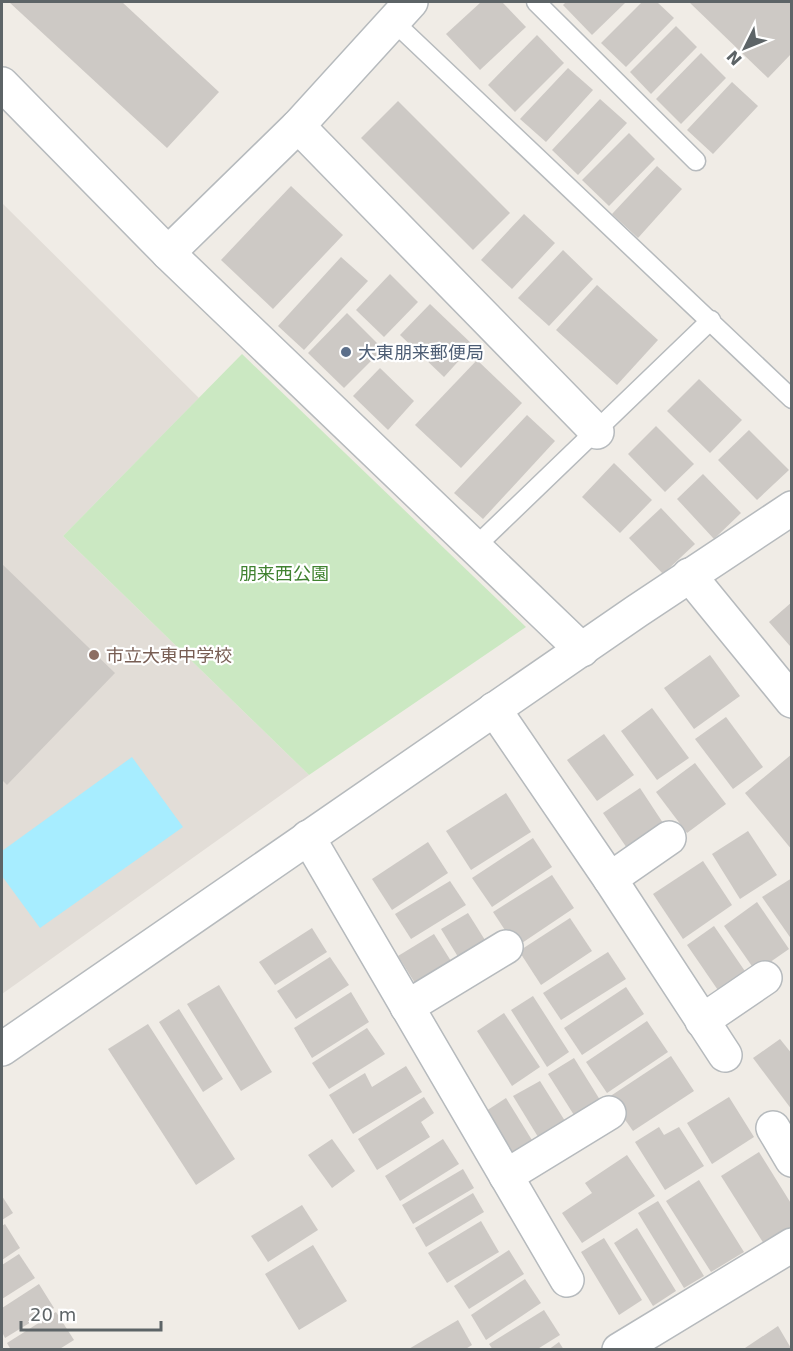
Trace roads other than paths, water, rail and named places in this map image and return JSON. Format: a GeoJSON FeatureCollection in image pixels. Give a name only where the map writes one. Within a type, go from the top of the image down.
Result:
{"type":"FeatureCollection","features":[{"type":"Feature","properties":{"kind":"street"},"geometry":{"type":"LineString","coordinates":[[168,253],[298,126],[402,11]]}},
{"type":"Feature","properties":{"kind":"street"},"geometry":{"type":"LineString","coordinates":[[2,84],[168,253],[582,650]]}},
{"type":"Feature","properties":{"kind":"street"},"geometry":{"type":"LineString","coordinates":[[298,126],[597,432]]}},
{"type":"Feature","properties":{"kind":"street"},"geometry":{"type":"LineString","coordinates":[[2,1049],[689,575],[792,508]]}},
{"type":"Feature","properties":{"kind":"street"},"geometry":{"type":"LineString","coordinates":[[689,575],[792,701]]}},
{"type":"Feature","properties":{"kind":"street"},"geometry":{"type":"LineString","coordinates":[[494,709],[610,879],[725,1056]]}},
{"type":"Feature","properties":{"kind":"street"},"geometry":{"type":"LineString","coordinates":[[308,837],[567,1280]]}},
{"type":"Feature","properties":{"kind":"street"},"geometry":{"type":"LineString","coordinates":[[610,879],[669,838]]}},
{"type":"Feature","properties":{"kind":"street"},"geometry":{"type":"LineString","coordinates":[[407,1007],[506,947]]}},
{"type":"Feature","properties":{"kind":"street"},"geometry":{"type":"LineString","coordinates":[[702,1021],[765,978]]}},
{"type":"Feature","properties":{"kind":"street"},"geometry":{"type":"LineString","coordinates":[[506,1176],[609,1113]]}},
{"type":"Feature","properties":{"kind":"street"},"geometry":{"type":"LineString","coordinates":[[773,1128],[792,1160]]}},
{"type":"Feature","properties":{"kind":"street"},"geometry":{"type":"LineString","coordinates":[[619,1350],[792,1245]]}},
{"type":"Feature","properties":{"kind":"lane"},"geometry":{"type":"LineString","coordinates":[[536,2],[696,161]]}},
{"type":"Feature","properties":{"kind":"lane"},"geometry":{"type":"LineString","coordinates":[[402,11],[792,399]]}},
{"type":"Feature","properties":{"kind":"lane"},"geometry":{"type":"LineString","coordinates":[[475,547],[711,320]]}},
{"type":"Feature","properties":{"kind":"water"},"geometry":{"type":"Polygon","coordinates":[[[132,757],[183,827],[40,928],[2,876],[2,851],[132,757]]]}},
{"type":"Feature","properties":{"kind":"place","name":"大東朋来郵便局"},"geometry":{"type":"Point","coordinates":[346,352]}},
{"type":"Feature","properties":{"kind":"place","name":"市立大東中学校"},"geometry":{"type":"Point","coordinates":[94,655]}},
{"type":"Feature","properties":{"kind":"park label","name":"朋来西公園"},"geometry":{"type":"Point","coordinates":[284,573]}}]}
